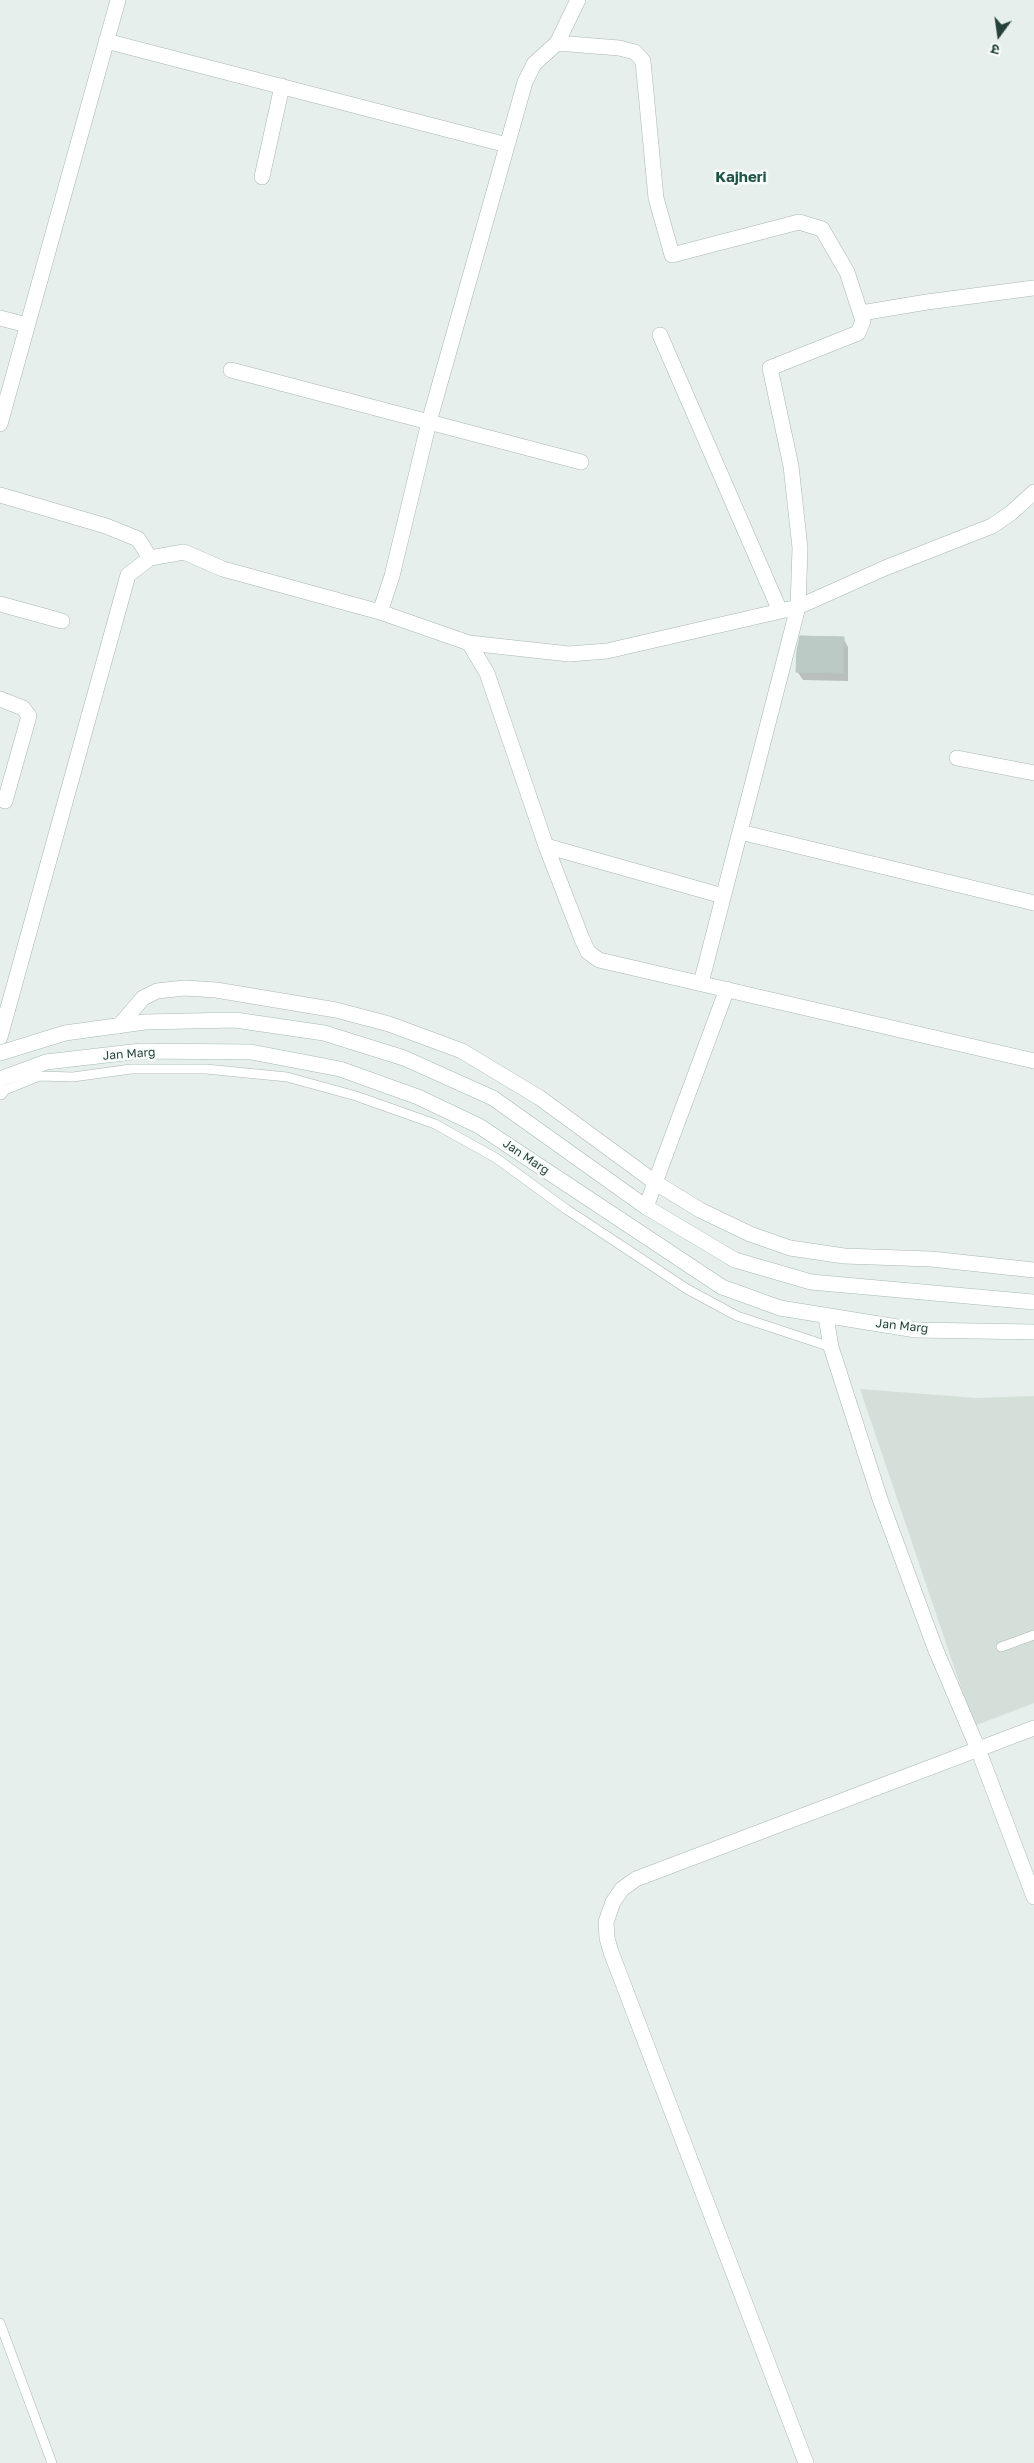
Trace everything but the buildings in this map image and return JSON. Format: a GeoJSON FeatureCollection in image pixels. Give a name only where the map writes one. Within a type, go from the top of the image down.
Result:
{"type":"FeatureCollection","features":[{"type":"Feature","properties":{"kind":"street"},"geometry":{"type":"LineString","coordinates":[[0,424],[118,0]]}},
{"type":"Feature","properties":{"kind":"street"},"geometry":{"type":"LineString","coordinates":[[380,612],[392,576],[430,422],[526,82],[534,64],[556,42],[578,0]]}},
{"type":"Feature","properties":{"kind":"street"},"geometry":{"type":"LineString","coordinates":[[106,42],[507,145]]}},
{"type":"Feature","properties":{"kind":"street"},"geometry":{"type":"LineString","coordinates":[[556,42],[619,48],[635,52],[643,61],[656,198],[672,254],[799,222],[811,224],[822,229],[847,272],[864,321],[858,333],[770,368],[791,466],[800,548],[798,607],[701,983]]}},
{"type":"Feature","properties":{"kind":"street"},"geometry":{"type":"LineString","coordinates":[[262,177],[282,86]]}},
{"type":"Feature","properties":{"kind":"street"},"geometry":{"type":"LineString","coordinates":[[861,313],[1034,288]]}},
{"type":"Feature","properties":{"kind":"street"},"geometry":{"type":"LineString","coordinates":[[0,318],[27,325]]}},
{"type":"Feature","properties":{"kind":"street"},"geometry":{"type":"LineString","coordinates":[[660,335],[780,611]]}},
{"type":"Feature","properties":{"kind":"street"},"geometry":{"type":"LineString","coordinates":[[231,370],[581,462]]}},
{"type":"Feature","properties":{"kind":"street"},"geometry":{"type":"LineString","coordinates":[[0,1037],[128,575],[150,558],[184,552],[223,569],[380,612],[469,643],[569,654],[606,651],[798,607],[885,568],[992,526],[1011,513],[1034,492]]}},
{"type":"Feature","properties":{"kind":"street"},"geometry":{"type":"LineString","coordinates":[[0,495],[106,526],[138,539],[150,558]]}},
{"type":"Feature","properties":{"kind":"street"},"geometry":{"type":"LineString","coordinates":[[0,604],[62,620]]}},
{"type":"Feature","properties":{"kind":"street"},"geometry":{"type":"LineString","coordinates":[[469,643],[487,673],[546,846],[588,952],[599,960],[1034,1061]]}},
{"type":"Feature","properties":{"kind":"street"},"geometry":{"type":"LineString","coordinates":[[0,700],[23,708],[29,716],[5,801]]}},
{"type":"Feature","properties":{"kind":"street"},"geometry":{"type":"LineString","coordinates":[[957,758],[1034,773]]}},
{"type":"Feature","properties":{"kind":"street"},"geometry":{"type":"LineString","coordinates":[[740,832],[1034,903]]}},
{"type":"Feature","properties":{"kind":"street"},"geometry":{"type":"LineString","coordinates":[[546,846],[722,896]]}},
{"type":"Feature","properties":{"kind":"street"},"geometry":{"type":"LineString","coordinates":[[119,1026],[143,998],[158,991],[185,988],[216,990],[278,999],[336,1010],[389,1024],[462,1051],[478,1060],[540,1098],[656,1183],[700,1210],[750,1234],[790,1248],[844,1256],[931,1259],[1034,1270]]}},
{"type":"Feature","properties":{"kind":"street"},"geometry":{"type":"LineString","coordinates":[[646,1207],[727,989]]}},
{"type":"Feature","properties":{"kind":"street"},"geometry":{"type":"LineString","coordinates":[[0,1052],[65,1033],[145,1022],[235,1020],[324,1033],[404,1058],[493,1098],[646,1207],[735,1260],[811,1282],[1034,1302]]}},
{"type":"Feature","properties":{"kind":"street","name":"Jan Marg"},"geometry":{"type":"LineString","coordinates":[[0,1079],[46,1062],[141,1051],[251,1052],[340,1069],[418,1097],[478,1126],[722,1287],[780,1308],[826,1317],[916,1330],[1034,1332]]}},
{"type":"Feature","properties":{"kind":"street"},"geometry":{"type":"LineString","coordinates":[[826,1317],[831,1347],[883,1508],[935,1648],[978,1749],[1034,1897]]}},
{"type":"Feature","properties":{"kind":"street"},"geometry":{"type":"LineString","coordinates":[[806,2463],[611,1952],[607,1938],[606,1922],[613,1902],[622,1889],[636,1879],[1034,1728]]}},
{"type":"Feature","properties":{"kind":"lane"},"geometry":{"type":"LineString","coordinates":[[0,1092],[39,1076],[73,1077],[131,1070],[206,1069],[287,1077],[356,1096],[435,1124],[496,1158],[566,1209],[678,1284],[737,1316],[831,1347]]}},
{"type":"Feature","properties":{"kind":"lane"},"geometry":{"type":"LineString","coordinates":[[1001,1647],[1034,1635]]}},
{"type":"Feature","properties":{"kind":"lane"},"geometry":{"type":"LineString","coordinates":[[0,2323],[52,2463]]}},
{"type":"Feature","properties":{"kind":"shaded area"},"geometry":{"type":"Polygon","coordinates":[[[860,1389],[976,1398],[1034,1396],[1034,1703],[974,1726],[860,1389]]]}},
{"type":"Feature","properties":{"kind":"district","name":"Kajheri"},"geometry":{"type":"Point","coordinates":[741,177]}}]}
